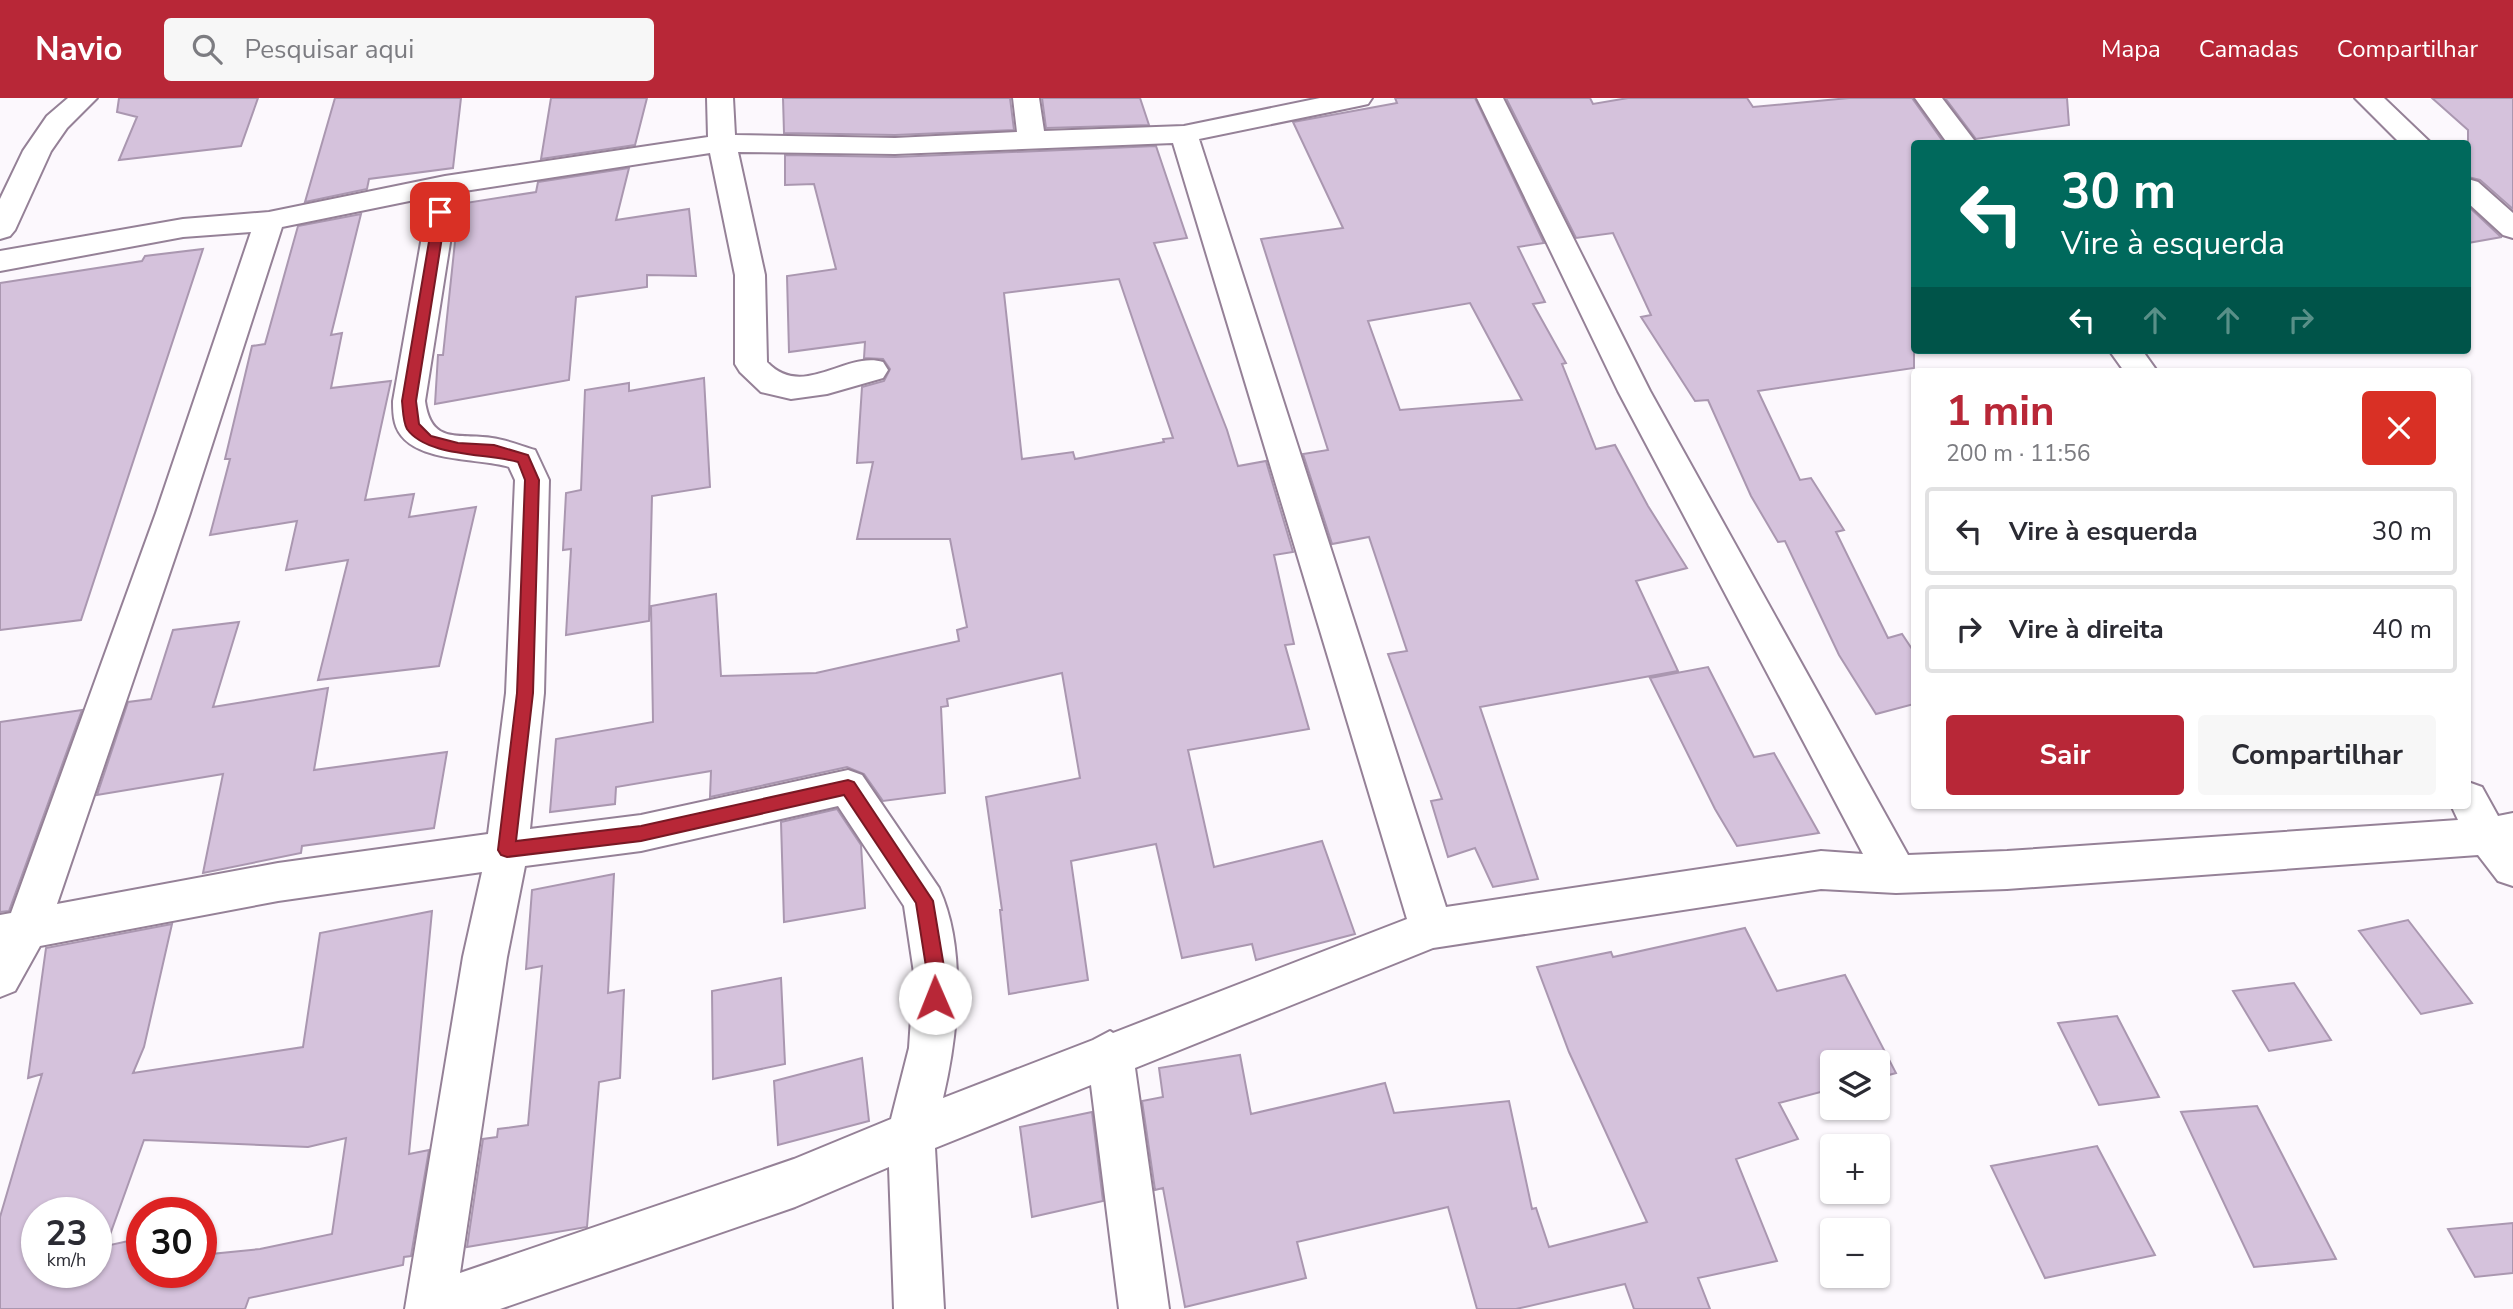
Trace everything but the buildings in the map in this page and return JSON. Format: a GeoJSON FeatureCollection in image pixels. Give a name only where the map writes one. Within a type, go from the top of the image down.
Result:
{"type":"FeatureCollection","features":[{"type":"Feature","properties":{"kind":"street"},"geometry":{"type":"LineString","coordinates":[[0,230],[37,151],[57,122],[84,98]]}},
{"type":"Feature","properties":{"kind":"street"},"geometry":{"type":"LineString","coordinates":[[720,98],[722,143],[750,275],[751,364],[780,387],[835,383],[872,370]]}},
{"type":"Feature","properties":{"kind":"street"},"geometry":{"type":"LineString","coordinates":[[1026,98],[1032,140]]}},
{"type":"Feature","properties":{"kind":"street"},"geometry":{"type":"LineString","coordinates":[[1490,98],[1634,391],[1896,874]]}},
{"type":"Feature","properties":{"kind":"street"},"geometry":{"type":"LineString","coordinates":[[1928,98],[1960,140]]}},
{"type":"Feature","properties":{"kind":"street"},"geometry":{"type":"LineString","coordinates":[[2368,98],[2414,140]]}},
{"type":"Feature","properties":{"kind":"street"},"geometry":{"type":"LineString","coordinates":[[0,261],[183,228],[269,221],[445,185],[722,143],[895,146],[1184,134],[1338,100]]}},
{"type":"Feature","properties":{"kind":"street"},"geometry":{"type":"LineString","coordinates":[[1184,134],[1432,929]]}},
{"type":"Feature","properties":{"kind":"street"},"geometry":{"type":"LineString","coordinates":[[445,185],[409,401],[412,425],[426,439],[458,447],[494,450],[523,459],[532,480],[525,693],[507,850],[485,957],[430,1309],[795,1183],[1110,1053],[1432,929],[1821,870],[1896,874],[2021,869],[2501,833]]}},
{"type":"Feature","properties":{"kind":"street"},"geometry":{"type":"LineString","coordinates":[[2471,191],[2513,229]]}},
{"type":"Feature","properties":{"kind":"street"},"geometry":{"type":"LineString","coordinates":[[0,977],[14,932],[173,513],[269,221]]}},
{"type":"Feature","properties":{"kind":"street"},"geometry":{"type":"LineString","coordinates":[[2128,354],[2139,368]]}},
{"type":"Feature","properties":{"kind":"street"},"geometry":{"type":"LineString","coordinates":[[14,932],[278,882],[641,833],[848,787],[924,901],[936,973],[932,1048],[911,1134],[919,1309]]}},
{"type":"Feature","properties":{"kind":"street"},"geometry":{"type":"LineString","coordinates":[[2471,802],[2501,833],[2513,868]]}},
{"type":"Feature","properties":{"kind":"street"},"geometry":{"type":"LineString","coordinates":[[1110,1053],[1144,1309]]}},
{"type":"Feature","properties":{"kind":"route"},"geometry":{"type":"LineString","coordinates":[[440,212],[409,401],[412,425],[426,439],[458,447],[494,450],[523,459],[532,480],[525,693],[507,850],[641,833],[848,787],[924,901],[936,973],[935,998]]}}]}
